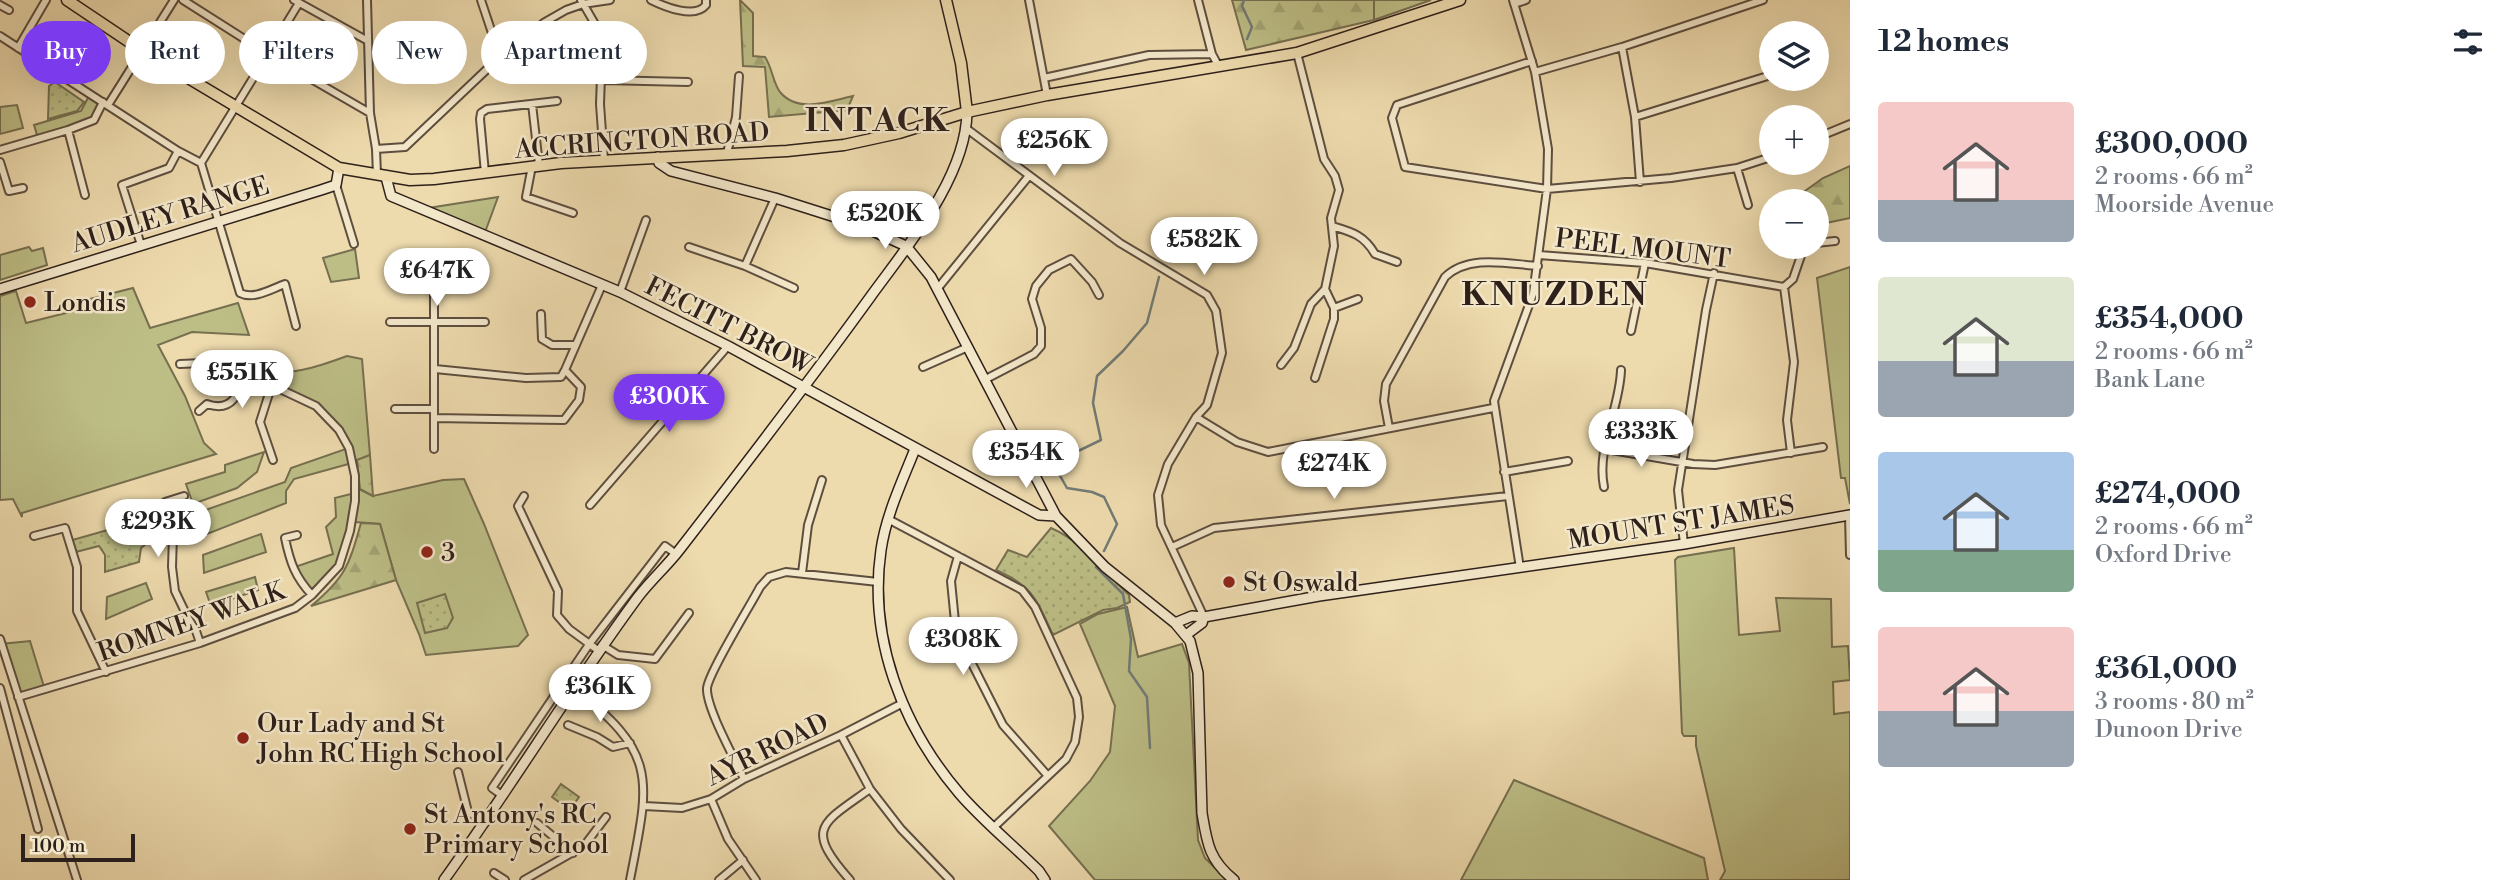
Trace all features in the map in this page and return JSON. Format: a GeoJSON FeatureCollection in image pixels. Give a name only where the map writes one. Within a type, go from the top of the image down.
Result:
{"type":"FeatureCollection","features":[{"type":"Feature","properties":{"kind":"main road","name":"ACCRINGTON ROAD"},"geometry":{"type":"LineString","coordinates":[[67,0],[125,39]]}},
{"type":"Feature","properties":{"kind":"main road"},"geometry":{"type":"LineString","coordinates":[[444,880],[486,822],[600,648],[648,583],[676,554],[805,388],[950,179],[962,150],[967,130],[967,112],[954,23],[946,0]]}},
{"type":"Feature","properties":{"kind":"main road","name":"ACCRINGTON ROAD"},"geometry":{"type":"LineString","coordinates":[[197,84],[339,168],[382,176],[434,179],[604,160],[787,151],[844,145],[899,133],[967,112],[1047,95],[1297,52],[1460,0]]}},
{"type":"Feature","properties":{"kind":"main road"},"geometry":{"type":"LineString","coordinates":[[658,157],[659,163],[671,171],[775,198],[857,224],[906,246],[938,288],[1056,516],[1105,567],[1175,623],[1193,648],[1198,673],[1202,813],[1207,844],[1220,869],[1234,880]]}},
{"type":"Feature","properties":{"kind":"main road"},"geometry":{"type":"LineString","coordinates":[[336,185],[339,168]]}},
{"type":"Feature","properties":{"kind":"main road","name":"FECITT BROW"},"geometry":{"type":"LineString","coordinates":[[382,176],[391,196],[620,292],[728,346],[1039,515],[1056,516]]}},
{"type":"Feature","properties":{"kind":"main road","name":"AUDLEY RANGE"},"geometry":{"type":"LineString","coordinates":[[0,289],[336,185]]}},
{"type":"Feature","properties":{"kind":"main road"},"geometry":{"type":"LineString","coordinates":[[915,449],[894,500],[881,549],[878,582],[882,629],[892,676],[901,704],[919,738],[959,793],[1040,871],[1045,880]]}},
{"type":"Feature","properties":{"kind":"main road","name":"MOUNT ST JAMES"},"geometry":{"type":"LineString","coordinates":[[1175,623],[1192,616],[1204,617],[1319,596],[1684,544],[1849,515]]}},
{"type":"Feature","properties":{"kind":"main road"},"geometry":{"type":"LineString","coordinates":[[1186,635],[1202,623],[1204,617]]}},
{"type":"Feature","properties":{"kind":"street"},"geometry":{"type":"LineString","coordinates":[[18,48],[46,0]]}},
{"type":"Feature","properties":{"kind":"street"},"geometry":{"type":"LineString","coordinates":[[161,21],[174,0]]}},
{"type":"Feature","properties":{"kind":"street"},"geometry":{"type":"LineString","coordinates":[[183,0],[239,36]]}},
{"type":"Feature","properties":{"kind":"street"},"geometry":{"type":"LineString","coordinates":[[367,0],[370,113],[382,176]]}},
{"type":"Feature","properties":{"kind":"street"},"geometry":{"type":"LineString","coordinates":[[481,0],[488,21]]}},
{"type":"Feature","properties":{"kind":"street"},"geometry":{"type":"LineString","coordinates":[[547,21],[582,2],[610,0]]}},
{"type":"Feature","properties":{"kind":"street"},"geometry":{"type":"LineString","coordinates":[[651,0],[694,13],[702,11],[706,0]]}},
{"type":"Feature","properties":{"kind":"street"},"geometry":{"type":"LineString","coordinates":[[1029,0],[1047,95]]}},
{"type":"Feature","properties":{"kind":"street"},"geometry":{"type":"LineString","coordinates":[[1198,0],[1212,54],[1219,67]]}},
{"type":"Feature","properties":{"kind":"street"},"geometry":{"type":"LineString","coordinates":[[1520,568],[1493,408],[1498,386],[1524,324],[1538,265],[1547,189],[1548,149],[1535,72],[1513,2],[1526,0]]}},
{"type":"Feature","properties":{"kind":"street"},"geometry":{"type":"LineString","coordinates":[[1535,72],[1622,47],[1763,0]]}},
{"type":"Feature","properties":{"kind":"street"},"geometry":{"type":"LineString","coordinates":[[285,21],[296,1],[368,41]]}},
{"type":"Feature","properties":{"kind":"street"},"geometry":{"type":"LineString","coordinates":[[582,2],[593,21]]}},
{"type":"Feature","properties":{"kind":"street"},"geometry":{"type":"LineString","coordinates":[[0,5],[9,10]]}},
{"type":"Feature","properties":{"kind":"street"},"geometry":{"type":"LineString","coordinates":[[0,36],[178,151],[201,163],[240,293],[247,296],[256,295],[285,284],[296,326]]}},
{"type":"Feature","properties":{"kind":"street"},"geometry":{"type":"LineString","coordinates":[[1622,47],[1635,117],[1640,182]]}},
{"type":"Feature","properties":{"kind":"street"},"geometry":{"type":"LineString","coordinates":[[1281,365],[1294,348],[1311,303],[1325,289],[1334,246],[1331,218],[1339,190],[1335,176],[1324,159],[1297,52]]}},
{"type":"Feature","properties":{"kind":"street"},"geometry":{"type":"LineString","coordinates":[[1044,78],[1149,55],[1212,54]]}},
{"type":"Feature","properties":{"kind":"street"},"geometry":{"type":"LineString","coordinates":[[1532,61],[1397,105],[1392,118],[1405,167],[1547,189],[1640,182],[1737,168],[1759,161]]}},
{"type":"Feature","properties":{"kind":"street"},"geometry":{"type":"LineString","coordinates":[[376,149],[405,147],[481,75]]}},
{"type":"Feature","properties":{"kind":"street"},"geometry":{"type":"LineString","coordinates":[[0,150],[93,120],[125,76]]}},
{"type":"Feature","properties":{"kind":"street"},"geometry":{"type":"LineString","coordinates":[[727,153],[736,117],[739,76]]}},
{"type":"Feature","properties":{"kind":"street"},"geometry":{"type":"LineString","coordinates":[[1635,117],[1759,79]]}},
{"type":"Feature","properties":{"kind":"street"},"geometry":{"type":"LineString","coordinates":[[647,81],[688,82]]}},
{"type":"Feature","properties":{"kind":"street"},"geometry":{"type":"LineString","coordinates":[[201,163],[249,84]]}},
{"type":"Feature","properties":{"kind":"street"},"geometry":{"type":"LineString","coordinates":[[320,84],[370,113]]}},
{"type":"Feature","properties":{"kind":"street"},"geometry":{"type":"LineString","coordinates":[[602,84],[600,104],[604,160]]}},
{"type":"Feature","properties":{"kind":"street"},"geometry":{"type":"LineString","coordinates":[[485,173],[481,113],[487,108],[556,101]]}},
{"type":"Feature","properties":{"kind":"street"},"geometry":{"type":"LineString","coordinates":[[532,104],[535,166],[526,197],[572,213]]}},
{"type":"Feature","properties":{"kind":"street"},"geometry":{"type":"LineString","coordinates":[[1829,133],[1850,124]]}},
{"type":"Feature","properties":{"kind":"street"},"geometry":{"type":"LineString","coordinates":[[68,130],[85,195]]}},
{"type":"Feature","properties":{"kind":"street"},"geometry":{"type":"LineString","coordinates":[[967,130],[1127,247],[1207,295],[1216,311],[1222,353],[1207,405],[1196,417],[1168,464],[1159,487],[1159,516],[1204,617]]}},
{"type":"Feature","properties":{"kind":"street"},"geometry":{"type":"LineString","coordinates":[[141,245],[122,185],[169,168],[178,151]]}},
{"type":"Feature","properties":{"kind":"street"},"geometry":{"type":"LineString","coordinates":[[0,162],[9,191],[23,188]]}},
{"type":"Feature","properties":{"kind":"street"},"geometry":{"type":"LineString","coordinates":[[1737,168],[1748,205]]}},
{"type":"Feature","properties":{"kind":"street"},"geometry":{"type":"LineString","coordinates":[[938,288],[1028,177]]}},
{"type":"Feature","properties":{"kind":"street"},"geometry":{"type":"LineString","coordinates":[[336,185],[354,244]]}},
{"type":"Feature","properties":{"kind":"street"},"geometry":{"type":"LineString","coordinates":[[745,266],[775,198]]}},
{"type":"Feature","properties":{"kind":"street"},"geometry":{"type":"LineString","coordinates":[[620,292],[646,220]]}},
{"type":"Feature","properties":{"kind":"street"},"geometry":{"type":"LineString","coordinates":[[1332,226],[1356,233],[1367,242],[1375,254],[1397,262]]}},
{"type":"Feature","properties":{"kind":"street"},"geometry":{"type":"LineString","coordinates":[[1829,242],[1835,241]]}},
{"type":"Feature","properties":{"kind":"street"},"geometry":{"type":"LineString","coordinates":[[689,247],[745,266],[794,288]]}},
{"type":"Feature","properties":{"kind":"street","name":"PEEL MOUNT"},"geometry":{"type":"LineString","coordinates":[[1539,255],[1645,262],[1784,287]]}},
{"type":"Feature","properties":{"kind":"street"},"geometry":{"type":"LineString","coordinates":[[984,380],[1034,354],[1041,346],[1041,328],[1032,299],[1036,286],[1049,270],[1071,259],[1092,282],[1099,295]]}},
{"type":"Feature","properties":{"kind":"street"},"geometry":{"type":"LineString","coordinates":[[1791,453],[1787,420],[1794,362],[1784,287],[1793,279],[1800,259]]}},
{"type":"Feature","properties":{"kind":"street"},"geometry":{"type":"LineString","coordinates":[[1631,331],[1645,262]]}},
{"type":"Feature","properties":{"kind":"street"},"geometry":{"type":"LineString","coordinates":[[1389,428],[1384,401],[1386,384],[1444,277],[1452,270],[1467,264],[1538,265]]}},
{"type":"Feature","properties":{"kind":"street"},"geometry":{"type":"LineString","coordinates":[[1684,544],[1678,505],[1681,462],[1714,273]]}},
{"type":"Feature","properties":{"kind":"street"},"geometry":{"type":"LineString","coordinates":[[434,449],[434,285],[440,277],[457,277]]}},
{"type":"Feature","properties":{"kind":"street"},"geometry":{"type":"LineString","coordinates":[[435,369],[526,378],[561,377],[602,285]]}},
{"type":"Feature","properties":{"kind":"street"},"geometry":{"type":"LineString","coordinates":[[1315,377],[1334,319],[1334,308],[1325,289]]}},
{"type":"Feature","properties":{"kind":"street"},"geometry":{"type":"LineString","coordinates":[[1334,308],[1358,299]]}},
{"type":"Feature","properties":{"kind":"street"},"geometry":{"type":"LineString","coordinates":[[541,314],[542,339],[552,345],[576,345]]}},
{"type":"Feature","properties":{"kind":"street"},"geometry":{"type":"LineString","coordinates":[[390,321],[485,321]]}},
{"type":"Feature","properties":{"kind":"street"},"geometry":{"type":"LineString","coordinates":[[590,505],[728,346]]}},
{"type":"Feature","properties":{"kind":"street"},"geometry":{"type":"LineString","coordinates":[[923,367],[968,347]]}},
{"type":"Feature","properties":{"kind":"street","name":"ROMNEY WALK"},"geometry":{"type":"LineString","coordinates":[[18,697],[200,643],[295,608],[339,566],[350,531],[355,501],[355,475],[349,448],[339,430],[316,406],[245,372],[222,365],[180,365]]}},
{"type":"Feature","properties":{"kind":"street"},"geometry":{"type":"LineString","coordinates":[[434,418],[564,420],[579,400],[581,387],[565,370]]}},
{"type":"Feature","properties":{"kind":"street"},"geometry":{"type":"LineString","coordinates":[[199,411],[206,404],[215,407],[229,404],[237,396],[245,372]]}},
{"type":"Feature","properties":{"kind":"street"},"geometry":{"type":"LineString","coordinates":[[1605,487],[1603,479],[1606,449],[1621,373],[1631,377]]}},
{"type":"Feature","properties":{"kind":"street"},"geometry":{"type":"LineString","coordinates":[[272,384],[260,422],[273,460]]}},
{"type":"Feature","properties":{"kind":"street"},"geometry":{"type":"LineString","coordinates":[[1196,417],[1237,442],[1268,452],[1493,408]]}},
{"type":"Feature","properties":{"kind":"street"},"geometry":{"type":"LineString","coordinates":[[394,409],[434,409]]}},
{"type":"Feature","properties":{"kind":"street"},"geometry":{"type":"LineString","coordinates":[[1606,449],[1715,465],[1823,447]]}},
{"type":"Feature","properties":{"kind":"street"},"geometry":{"type":"LineString","coordinates":[[1504,472],[1553,460],[1567,461]]}},
{"type":"Feature","properties":{"kind":"street"},"geometry":{"type":"LineString","coordinates":[[802,573],[808,525],[822,480]]}},
{"type":"Feature","properties":{"kind":"street"},"geometry":{"type":"LineString","coordinates":[[184,496],[165,502],[173,534],[172,567],[177,597],[197,631],[200,643]]}},
{"type":"Feature","properties":{"kind":"street"},"geometry":{"type":"LineString","coordinates":[[524,496],[519,506],[558,591],[556,615],[569,629],[590,643],[618,655],[655,659],[689,613]]}},
{"type":"Feature","properties":{"kind":"street"},"geometry":{"type":"LineString","coordinates":[[1172,547],[1214,528],[1508,496]]}},
{"type":"Feature","properties":{"kind":"street"},"geometry":{"type":"LineString","coordinates":[[1849,515],[1850,555]]}},
{"type":"Feature","properties":{"kind":"street"},"geometry":{"type":"LineString","coordinates":[[888,519],[1022,590],[1035,607],[1077,698],[1079,717],[1075,742],[1066,759],[994,827]]}},
{"type":"Feature","properties":{"kind":"street"},"geometry":{"type":"LineString","coordinates":[[34,536],[65,528],[77,567],[77,611],[106,672]]}},
{"type":"Feature","properties":{"kind":"street"},"geometry":{"type":"LineString","coordinates":[[297,535],[285,538],[291,563],[301,583],[312,594]]}},
{"type":"Feature","properties":{"kind":"street"},"geometry":{"type":"LineString","coordinates":[[503,796],[492,788],[590,643],[665,546],[676,554]]}},
{"type":"Feature","properties":{"kind":"street"},"geometry":{"type":"LineString","coordinates":[[958,555],[951,581],[956,632],[1003,725],[1048,776]]}},
{"type":"Feature","properties":{"kind":"street"},"geometry":{"type":"LineString","coordinates":[[744,779],[712,710],[707,691],[765,581],[780,573],[802,573],[878,582]]}},
{"type":"Feature","properties":{"kind":"street"},"geometry":{"type":"LineString","coordinates":[[0,639],[78,880]]}},
{"type":"Feature","properties":{"kind":"street"},"geometry":{"type":"LineString","coordinates":[[0,688],[38,829]]}},
{"type":"Feature","properties":{"kind":"street"},"geometry":{"type":"LineString","coordinates":[[573,688],[605,713],[624,734],[643,771],[644,806],[630,880]]}},
{"type":"Feature","properties":{"kind":"street","name":"AYR ROAD"},"geometry":{"type":"LineString","coordinates":[[644,806],[682,808],[711,799],[744,779],[842,735],[901,704]]}},
{"type":"Feature","properties":{"kind":"street"},"geometry":{"type":"LineString","coordinates":[[568,725],[613,747],[629,743]]}},
{"type":"Feature","properties":{"kind":"street"},"geometry":{"type":"LineString","coordinates":[[842,735],[870,789],[901,830],[950,880]]}},
{"type":"Feature","properties":{"kind":"street"},"geometry":{"type":"LineString","coordinates":[[458,772],[468,812],[486,822]]}},
{"type":"Feature","properties":{"kind":"street"},"geometry":{"type":"LineString","coordinates":[[850,880],[830,858],[823,844],[822,829],[828,819],[870,789]]}},
{"type":"Feature","properties":{"kind":"street"},"geometry":{"type":"LineString","coordinates":[[711,799],[728,839],[756,880]]}},
{"type":"Feature","properties":{"kind":"street"},"geometry":{"type":"LineString","coordinates":[[524,880],[584,846],[606,817]]}},
{"type":"Feature","properties":{"kind":"street"},"geometry":{"type":"LineString","coordinates":[[537,823],[573,853]]}},
{"type":"Feature","properties":{"kind":"street"},"geometry":{"type":"LineString","coordinates":[[719,880],[743,860]]}},
{"type":"Feature","properties":{"kind":"street"},"geometry":{"type":"LineString","coordinates":[[494,873],[505,880]]}},
{"type":"Feature","properties":{"kind":"green space"},"geometry":{"type":"Polygon","coordinates":[[[740,0],[753,13],[753,56],[765,57],[780,92],[787,99],[805,104],[825,103],[853,96],[847,110],[769,117],[765,67],[743,66],[740,0]]]}},
{"type":"Feature","properties":{"kind":"green space"},"geometry":{"type":"Polygon","coordinates":[[[1232,0],[1374,0],[1374,20],[1246,50],[1232,0]]]}},
{"type":"Feature","properties":{"kind":"green space"},"geometry":{"type":"Polygon","coordinates":[[[1374,0],[1431,0],[1374,20],[1374,0]]]}},
{"type":"Feature","properties":{"kind":"green space"},"geometry":{"type":"Polygon","coordinates":[[[58,84],[84,102],[77,111],[48,119],[49,86],[58,84]]]}},
{"type":"Feature","properties":{"kind":"green space"},"geometry":{"type":"Polygon","coordinates":[[[90,94],[103,102],[94,120],[38,138],[34,125],[81,111],[90,94]]]}},
{"type":"Feature","properties":{"kind":"green space"},"geometry":{"type":"Polygon","coordinates":[[[17,105],[23,128],[0,134],[0,107],[17,105]]]}},
{"type":"Feature","properties":{"kind":"green space"},"geometry":{"type":"Polygon","coordinates":[[[1850,166],[1850,218],[1829,222],[1829,189],[1808,189],[1823,178],[1850,166]]]}},
{"type":"Feature","properties":{"kind":"green space"},"geometry":{"type":"Polygon","coordinates":[[[498,197],[484,235],[422,209],[498,197]]]}},
{"type":"Feature","properties":{"kind":"green space"},"geometry":{"type":"Polygon","coordinates":[[[29,247],[32,251],[43,248],[47,265],[0,280],[0,255],[29,247]]]}},
{"type":"Feature","properties":{"kind":"green space"},"geometry":{"type":"Polygon","coordinates":[[[355,249],[359,278],[331,282],[323,258],[355,249]]]}},
{"type":"Feature","properties":{"kind":"green space"},"geometry":{"type":"Polygon","coordinates":[[[1850,267],[1850,504],[1845,478],[1841,478],[1817,278],[1850,267]]]}},
{"type":"Feature","properties":{"kind":"green space"},"geometry":{"type":"Polygon","coordinates":[[[133,288],[150,328],[238,303],[249,335],[192,332],[158,345],[185,396],[204,443],[216,454],[22,513],[22,517],[13,499],[0,500],[0,296],[16,291],[26,323],[74,311],[74,303],[133,288]]]}},
{"type":"Feature","properties":{"kind":"green space"},"geometry":{"type":"Polygon","coordinates":[[[347,356],[362,359],[370,455],[352,463],[294,479],[286,491],[286,503],[202,536],[197,513],[285,482],[291,468],[346,449],[331,423],[321,413],[298,397],[258,378],[257,373],[303,370],[347,356]]]}},
{"type":"Feature","properties":{"kind":"green space"},"geometry":{"type":"Polygon","coordinates":[[[264,452],[257,472],[237,488],[193,504],[186,484],[225,472],[225,465],[264,452]]]}},
{"type":"Feature","properties":{"kind":"green space"},"geometry":{"type":"Polygon","coordinates":[[[370,455],[373,496],[360,489],[357,460],[370,455]]]}},
{"type":"Feature","properties":{"kind":"green space"},"geometry":{"type":"Polygon","coordinates":[[[464,479],[528,635],[518,646],[426,655],[396,580],[380,524],[355,522],[355,503],[339,566],[312,595],[292,568],[333,554],[326,527],[336,517],[335,498],[355,493],[355,487],[373,496],[443,480],[464,479]]]}},
{"type":"Feature","properties":{"kind":"green space"},"geometry":{"type":"Polygon","coordinates":[[[143,520],[150,541],[141,548],[139,562],[105,572],[105,555],[99,546],[72,553],[69,541],[143,520]]]}},
{"type":"Feature","properties":{"kind":"green space"},"geometry":{"type":"Polygon","coordinates":[[[361,523],[380,524],[396,580],[311,606],[332,587],[345,569],[361,523]]]}},
{"type":"Feature","properties":{"kind":"green space"},"geometry":{"type":"Polygon","coordinates":[[[1051,528],[1073,541],[1093,558],[1129,595],[1130,602],[1103,610],[1053,635],[1032,595],[1019,582],[996,570],[1008,550],[1027,557],[1051,528]]]}},
{"type":"Feature","properties":{"kind":"green space"},"geometry":{"type":"Polygon","coordinates":[[[261,534],[266,552],[204,573],[203,555],[261,534]]]}},
{"type":"Feature","properties":{"kind":"green space"},"geometry":{"type":"Polygon","coordinates":[[[1734,548],[1739,635],[1780,631],[1776,598],[1831,599],[1832,647],[1848,646],[1850,680],[1833,682],[1834,714],[1850,712],[1850,880],[1720,880],[1725,871],[1696,746],[1696,736],[1684,736],[1682,733],[1675,560],[1678,557],[1734,548]]]}},
{"type":"Feature","properties":{"kind":"green space"},"geometry":{"type":"Polygon","coordinates":[[[255,577],[258,590],[211,606],[206,592],[255,577]]]}},
{"type":"Feature","properties":{"kind":"green space"},"geometry":{"type":"Polygon","coordinates":[[[146,583],[152,599],[106,619],[107,597],[146,583]]]}},
{"type":"Feature","properties":{"kind":"green space"},"geometry":{"type":"Polygon","coordinates":[[[445,594],[453,618],[447,628],[425,633],[417,603],[445,594]]]}},
{"type":"Feature","properties":{"kind":"green space"},"geometry":{"type":"Polygon","coordinates":[[[1127,607],[1138,657],[1182,644],[1189,663],[1198,840],[1205,858],[1227,880],[1095,880],[1049,826],[1090,781],[1110,752],[1115,706],[1080,624],[1098,614],[1127,607]]]}},
{"type":"Feature","properties":{"kind":"green space"},"geometry":{"type":"Polygon","coordinates":[[[30,641],[45,690],[18,697],[1,644],[30,641]]]}},
{"type":"Feature","properties":{"kind":"green space"},"geometry":{"type":"Polygon","coordinates":[[[1514,780],[1704,858],[1708,880],[1461,880],[1514,780]]]}},
{"type":"Feature","properties":{"kind":"green space"},"geometry":{"type":"Polygon","coordinates":[[[561,784],[579,797],[570,810],[552,797],[561,784]]]}},
{"type":"Feature","properties":{"kind":"waterway"},"geometry":{"type":"LineString","coordinates":[[1244,0],[1242,6],[1252,27],[1247,39]]}},
{"type":"Feature","properties":{"kind":"waterway"},"geometry":{"type":"LineString","coordinates":[[1104,551],[1117,524],[1104,497],[1067,488],[1055,467],[1054,455],[1074,453],[1101,440],[1093,403],[1097,376],[1147,323],[1159,277]]}},
{"type":"Feature","properties":{"kind":"waterway"},"geometry":{"type":"LineString","coordinates":[[1096,567],[1123,594],[1131,639],[1129,671],[1147,697],[1150,748]]}},
{"type":"Feature","properties":{"kind":"place","name":"Londis"},"geometry":{"type":"Point","coordinates":[30,302]}},
{"type":"Feature","properties":{"kind":"place","name":"3"},"geometry":{"type":"Point","coordinates":[427,552]}},
{"type":"Feature","properties":{"kind":"place","name":"St Oswald"},"geometry":{"type":"Point","coordinates":[1229,582]}},
{"type":"Feature","properties":{"kind":"place","name":"Our Lady and St John RC High School"},"geometry":{"type":"Point","coordinates":[243,738]}},
{"type":"Feature","properties":{"kind":"place","name":"St Antony's RC Primary School"},"geometry":{"type":"Point","coordinates":[410,829]}},
{"type":"Feature","properties":{"kind":"district","name":"INTACK"},"geometry":{"type":"Point","coordinates":[878,119]}},
{"type":"Feature","properties":{"kind":"district","name":"KNUZDEN"},"geometry":{"type":"Point","coordinates":[1555,293]}}]}
